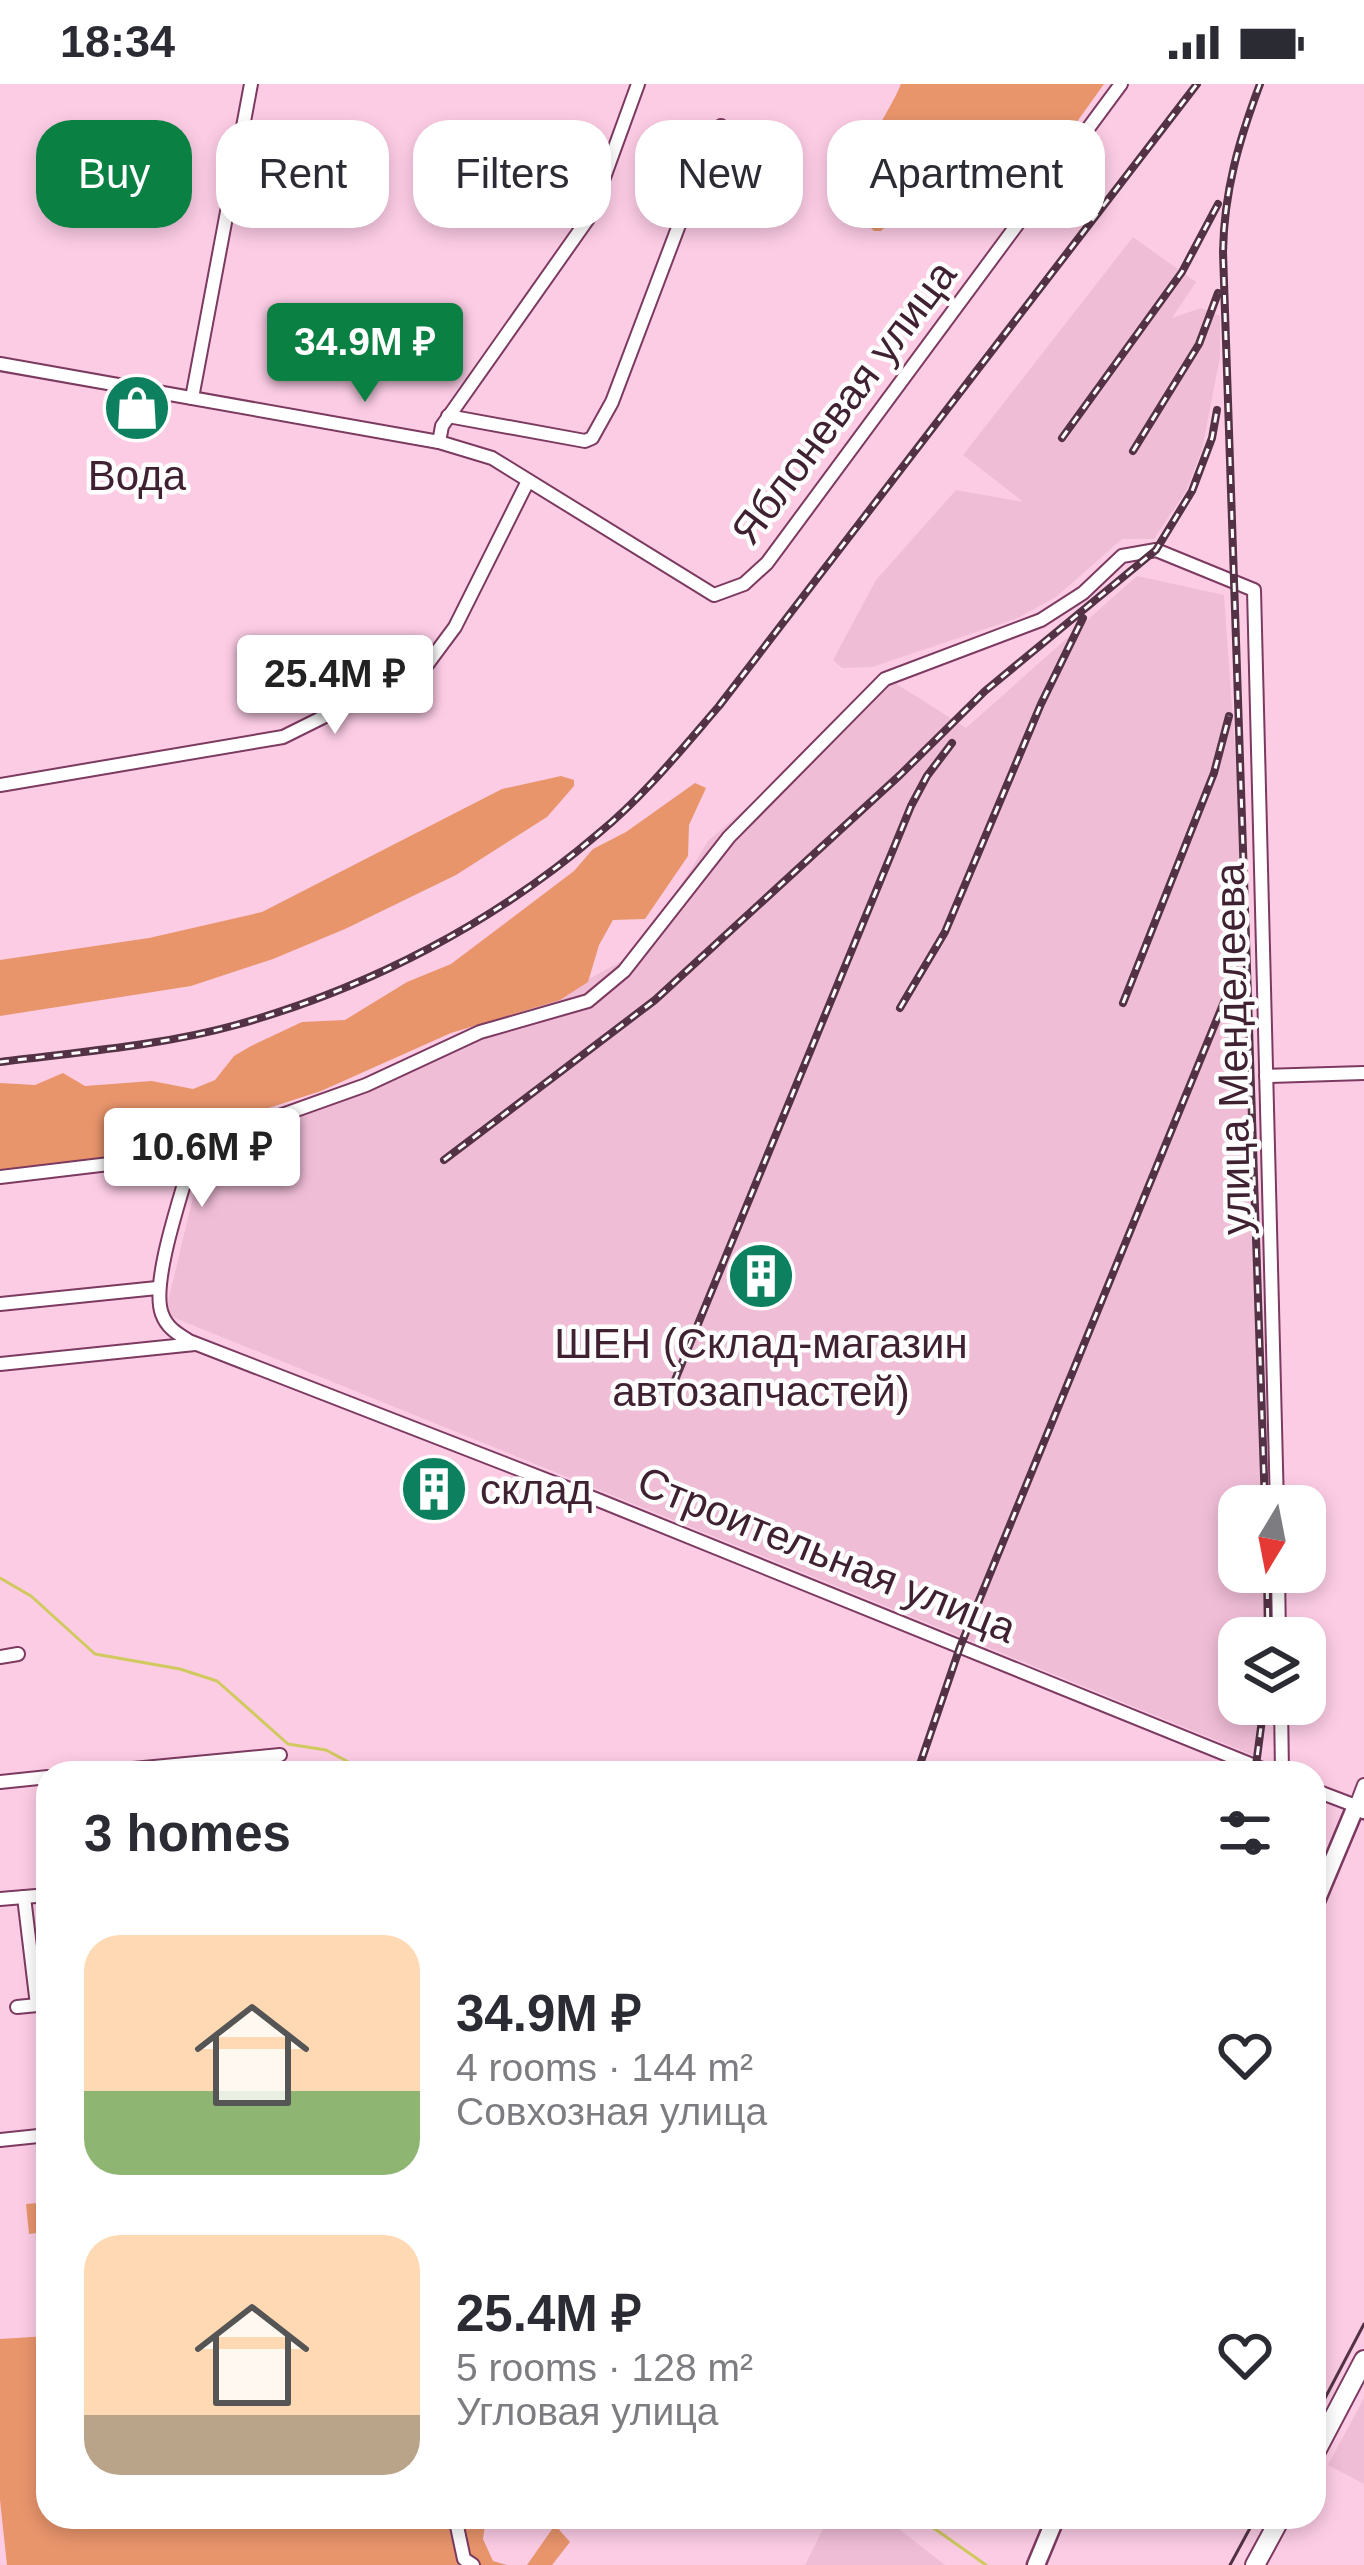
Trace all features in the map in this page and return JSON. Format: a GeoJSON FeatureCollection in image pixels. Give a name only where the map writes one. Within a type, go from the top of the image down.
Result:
{"type":"FeatureCollection","features":[{"type":"Feature","properties":{"kind":"main road"},"geometry":{"type":"LineString","coordinates":[[1326,2432],[1364,2360]]}},
{"type":"Feature","properties":{"kind":"main road"},"geometry":{"type":"LineString","coordinates":[[1256,2565],[1275,2529]]}},
{"type":"Feature","properties":{"kind":"street"},"geometry":{"type":"LineString","coordinates":[[192,398],[251,84]]}},
{"type":"Feature","properties":{"kind":"street"},"geometry":{"type":"LineString","coordinates":[[439,442],[448,416],[590,216],[638,84]]}},
{"type":"Feature","properties":{"kind":"street","name":"Яблоневая улица"},"geometry":{"type":"LineString","coordinates":[[528,481],[714,595],[744,584],[767,563],[1121,84]]}},
{"type":"Feature","properties":{"kind":"street"},"geometry":{"type":"LineString","coordinates":[[448,416],[585,441],[592,438],[612,402],[678,228]]}},
{"type":"Feature","properties":{"kind":"street"},"geometry":{"type":"LineString","coordinates":[[0,364],[439,442],[492,458],[528,481],[455,627],[426,666],[283,737],[0,785]]}},
{"type":"Feature","properties":{"kind":"street","name":"улица Менделеева"},"geometry":{"type":"LineString","coordinates":[[193,1154],[254,1125],[366,1085],[481,1032],[588,1001],[623,971],[729,837],[885,679],[1041,620],[1083,593],[1122,556],[1156,550],[1254,590],[1276,1485]]}},
{"type":"Feature","properties":{"kind":"street"},"geometry":{"type":"LineString","coordinates":[[1266,1076],[1364,1073]]}},
{"type":"Feature","properties":{"kind":"street"},"geometry":{"type":"LineString","coordinates":[[0,1177],[193,1154],[158,1288],[0,1304]]}},
{"type":"Feature","properties":{"kind":"street","name":"Строительная улица"},"geometry":{"type":"LineString","coordinates":[[158,1288],[162,1316],[196,1343],[1242,1761]]}},
{"type":"Feature","properties":{"kind":"street"},"geometry":{"type":"LineString","coordinates":[[0,1350],[1,1364],[196,1343]]}},
{"type":"Feature","properties":{"kind":"street"},"geometry":{"type":"LineString","coordinates":[[0,1657],[18,1654]]}},
{"type":"Feature","properties":{"kind":"street"},"geometry":{"type":"LineString","coordinates":[[1281,1725],[1282,1761]]}},
{"type":"Feature","properties":{"kind":"street"},"geometry":{"type":"LineString","coordinates":[[217,1761],[280,1755]]}},
{"type":"Feature","properties":{"kind":"street"},"geometry":{"type":"LineString","coordinates":[[0,1782],[36,1778]]}},
{"type":"Feature","properties":{"kind":"street"},"geometry":{"type":"LineString","coordinates":[[1326,1880],[1360,1808],[1364,1785]]}},
{"type":"Feature","properties":{"kind":"street"},"geometry":{"type":"LineString","coordinates":[[1326,1795],[1360,1808]]}},
{"type":"Feature","properties":{"kind":"street"},"geometry":{"type":"LineString","coordinates":[[0,1898],[36,1896]]}},
{"type":"Feature","properties":{"kind":"street"},"geometry":{"type":"LineString","coordinates":[[24,1897],[36,1969]]}},
{"type":"Feature","properties":{"kind":"street"},"geometry":{"type":"LineString","coordinates":[[17,2007],[36,2005]]}},
{"type":"Feature","properties":{"kind":"street"},"geometry":{"type":"LineString","coordinates":[[0,2140],[36,2136]]}},
{"type":"Feature","properties":{"kind":"street"},"geometry":{"type":"LineString","coordinates":[[458,2529],[464,2559],[472,2565]]}},
{"type":"Feature","properties":{"kind":"street"},"geometry":{"type":"LineString","coordinates":[[1036,2565],[1051,2529]]}},
{"type":"Feature","properties":{"kind":"shaded area"},"geometry":{"type":"Polygon","coordinates":[[[901,84],[1104,84],[1078,120],[882,120],[901,84]]]}},
{"type":"Feature","properties":{"kind":"shaded area"},"geometry":{"type":"Polygon","coordinates":[[[1133,237],[1196,282],[1172,318],[1201,308],[1220,316],[1220,357],[1202,450],[1186,491],[1154,539],[1122,539],[1056,597],[1018,618],[872,667],[842,668],[833,660],[876,580],[956,490],[1023,502],[963,455],[1133,237]]]}},
{"type":"Feature","properties":{"kind":"shaded area"},"geometry":{"type":"Polygon","coordinates":[[[1137,576],[1224,595],[1252,987],[1263,1485],[1218,1485],[1218,1593],[1265,1593],[1266,1617],[1218,1617],[1218,1725],[1257,1725],[1253,1755],[165,1314],[205,1147],[466,1046],[642,950],[708,841],[892,681],[966,728],[1137,576]]]}},
{"type":"Feature","properties":{"kind":"shaded area"},"geometry":{"type":"Polygon","coordinates":[[[561,776],[574,780],[574,786],[547,817],[456,875],[345,929],[191,986],[0,1016],[0,960],[149,938],[262,912],[502,789],[561,776]]]}},
{"type":"Feature","properties":{"kind":"shaded area"},"geometry":{"type":"Polygon","coordinates":[[[695,783],[706,788],[689,825],[688,856],[645,919],[613,920],[599,945],[588,982],[560,1000],[451,1033],[321,1091],[219,1124],[185,1147],[0,1172],[0,1083],[35,1085],[63,1073],[85,1086],[152,1081],[193,1089],[215,1080],[234,1056],[251,1046],[302,1022],[345,1020],[407,982],[451,964],[574,871],[593,849],[626,832],[695,783]]]}},
{"type":"Feature","properties":{"kind":"shaded area"},"geometry":{"type":"Polygon","coordinates":[[[36,2203],[36,2233],[29,2234],[26,2204],[36,2203]]]}},
{"type":"Feature","properties":{"kind":"shaded area"},"geometry":{"type":"Polygon","coordinates":[[[36,2337],[36,2529],[450,2529],[458,2565],[7,2565],[0,2500],[0,2339],[36,2337]]]}},
{"type":"Feature","properties":{"kind":"shaded area"},"geometry":{"type":"Polygon","coordinates":[[[1364,2398],[1364,2484],[1328,2465],[1364,2398]]]}},
{"type":"Feature","properties":{"kind":"shaded area"},"geometry":{"type":"Polygon","coordinates":[[[460,2529],[484,2529],[483,2539],[493,2561],[507,2565],[476,2565],[466,2558],[460,2529]]]}},
{"type":"Feature","properties":{"kind":"shaded area"},"geometry":{"type":"Polygon","coordinates":[[[552,2529],[559,2529],[570,2542],[552,2565],[527,2565],[552,2529]]]}},
{"type":"Feature","properties":{"kind":"shaded area"},"geometry":{"type":"Polygon","coordinates":[[[823,2529],[899,2529],[945,2565],[805,2565],[823,2529]]]}},
{"type":"Feature","properties":{"kind":"waterway"},"geometry":{"type":"LineString","coordinates":[[0,1578],[31,1596],[95,1654],[180,1669],[217,1681],[288,1744],[326,1750],[347,1761]]}},
{"type":"Feature","properties":{"kind":"waterway"},"geometry":{"type":"LineString","coordinates":[[935,2529],[986,2565]]}},
{"type":"Feature","properties":{"kind":"tram line"},"geometry":{"type":"LineString","coordinates":[[1326,2396],[1364,2324]]}},
{"type":"Feature","properties":{"kind":"tram line"},"geometry":{"type":"LineString","coordinates":[[1230,2565],[1250,2529]]}},
{"type":"Feature","properties":{"kind":"railway"},"geometry":{"type":"LineString","coordinates":[[0,1062],[178,1038],[285,1010],[428,949],[559,866],[616,819],[719,706],[1197,84]]}},
{"type":"Feature","properties":{"kind":"railway"},"geometry":{"type":"LineString","coordinates":[[1260,84],[1234,166],[1223,252],[1264,1485]]}},
{"type":"Feature","properties":{"kind":"railway"},"geometry":{"type":"LineString","coordinates":[[1062,438],[1182,272],[1218,204]]}},
{"type":"Feature","properties":{"kind":"railway"},"geometry":{"type":"LineString","coordinates":[[1133,451],[1199,344],[1218,293]]}},
{"type":"Feature","properties":{"kind":"railway"},"geometry":{"type":"LineString","coordinates":[[444,1160],[655,1000],[985,691],[1156,550],[1192,491],[1217,410]]}},
{"type":"Feature","properties":{"kind":"railway"},"geometry":{"type":"LineString","coordinates":[[900,1008],[945,932],[1041,704],[1083,618]]}},
{"type":"Feature","properties":{"kind":"railway"},"geometry":{"type":"LineString","coordinates":[[1123,1003],[1214,773],[1229,716]]}},
{"type":"Feature","properties":{"kind":"railway"},"geometry":{"type":"LineString","coordinates":[[668,1397],[911,806],[952,743]]}},
{"type":"Feature","properties":{"kind":"railway"},"geometry":{"type":"LineString","coordinates":[[921,1761],[960,1647],[1226,997],[1238,953]]}},
{"type":"Feature","properties":{"kind":"railway"},"geometry":{"type":"LineString","coordinates":[[1267,1593],[1268,1617]]}},
{"type":"Feature","properties":{"kind":"railway"},"geometry":{"type":"LineString","coordinates":[[1257,1761],[1261,1725]]}},
{"type":"Feature","properties":{"kind":"place","name":"Вода"},"geometry":{"type":"Point","coordinates":[137,408]}},
{"type":"Feature","properties":{"kind":"place","name":"ШЕН (Склад-магазин автозапчастей)"},"geometry":{"type":"Point","coordinates":[761,1276]}},
{"type":"Feature","properties":{"kind":"place","name":"склад"},"geometry":{"type":"Point","coordinates":[434,1489]}}]}
